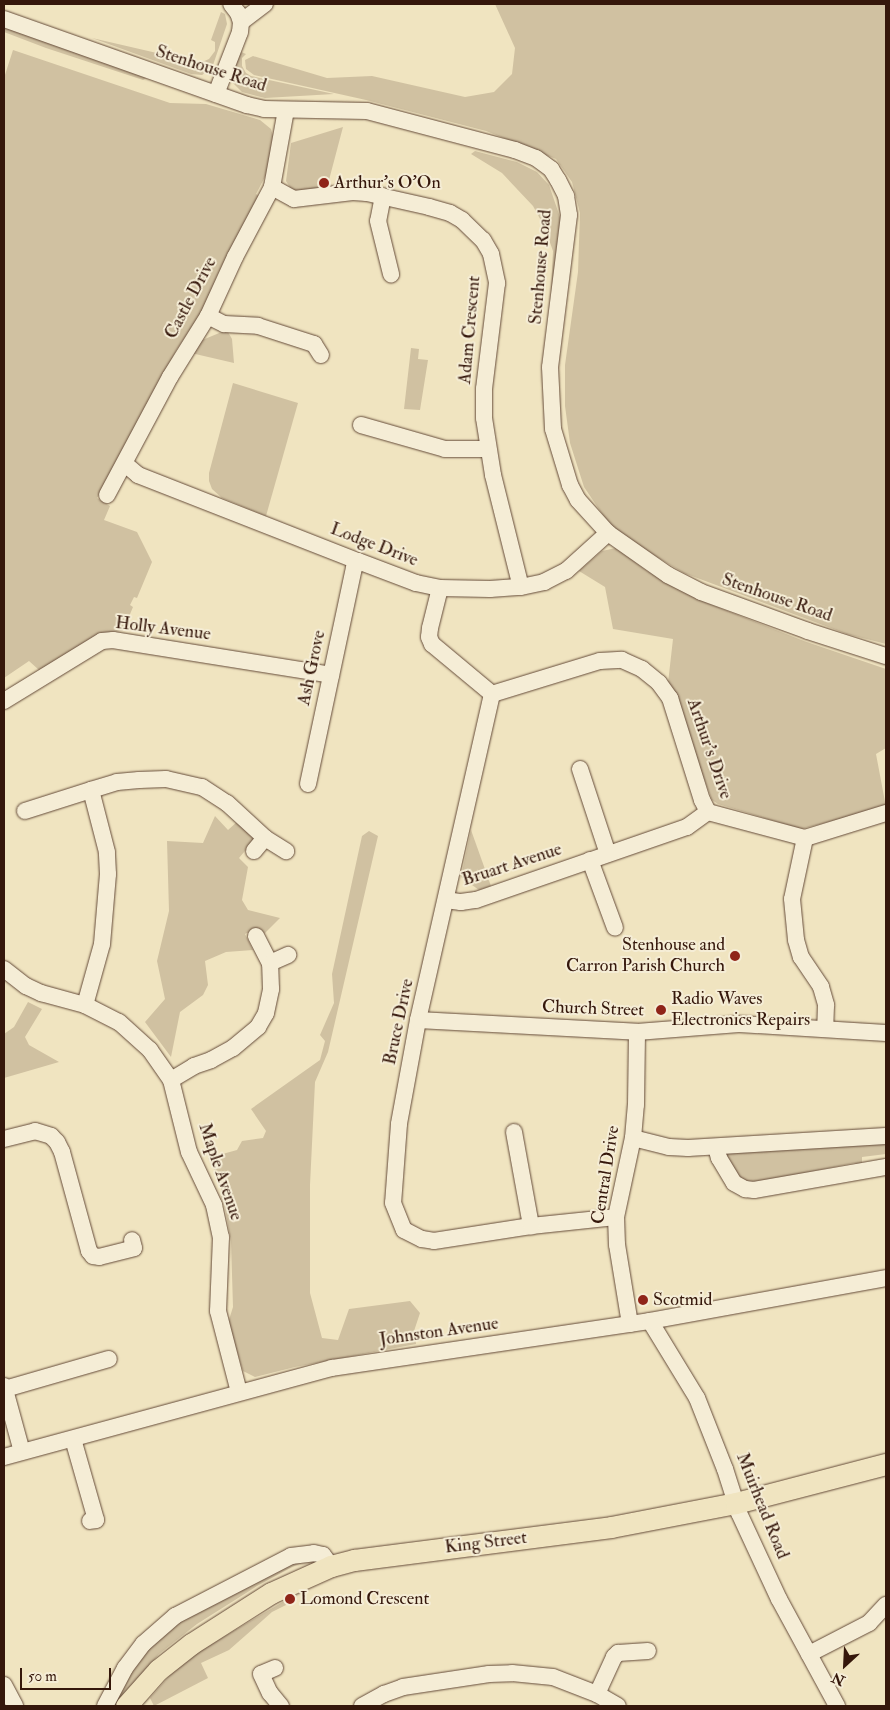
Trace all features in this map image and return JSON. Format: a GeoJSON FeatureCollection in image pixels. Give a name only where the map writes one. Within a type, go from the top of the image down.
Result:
{"type":"FeatureCollection","features":[{"type":"Feature","properties":{"kind":"main road","name":"King Street"},"geometry":{"type":"LineString","coordinates":[[131,1704],[158,1670],[190,1644],[271,1593],[330,1566],[354,1560],[611,1528],[736,1503],[886,1464]]}},
{"type":"Feature","properties":{"kind":"street"},"geometry":{"type":"LineString","coordinates":[[216,94],[240,32],[241,22],[238,13],[231,4]]}},
{"type":"Feature","properties":{"kind":"street"},"geometry":{"type":"LineString","coordinates":[[241,22],[265,4]]}},
{"type":"Feature","properties":{"kind":"street","name":"Stenhouse Road"},"geometry":{"type":"LineString","coordinates":[[4,19],[216,94],[264,109],[333,108],[367,110],[515,150],[536,158],[550,169],[566,196],[569,215],[550,367],[554,429],[570,486],[589,514],[608,533],[668,575],[701,592],[808,631],[886,656]]}},
{"type":"Feature","properties":{"kind":"street","name":"Castle Drive"},"geometry":{"type":"LineString","coordinates":[[107,495],[170,377],[208,316],[235,257],[272,187],[286,110]]}},
{"type":"Feature","properties":{"kind":"street","name":"Adam Crescent"},"geometry":{"type":"LineString","coordinates":[[272,187],[294,199],[354,192],[383,196],[450,213],[475,231],[491,254],[497,283],[484,389],[488,449],[521,587]]}},
{"type":"Feature","properties":{"kind":"street"},"geometry":{"type":"LineString","coordinates":[[383,196],[378,221],[392,274]]}},
{"type":"Feature","properties":{"kind":"street"},"geometry":{"type":"LineString","coordinates":[[208,316],[224,324],[258,326],[314,344],[321,355]]}},
{"type":"Feature","properties":{"kind":"street"},"geometry":{"type":"LineString","coordinates":[[361,426],[445,449],[488,449]]}},
{"type":"Feature","properties":{"kind":"street","name":"Lodge Drive"},"geometry":{"type":"LineString","coordinates":[[125,464],[138,475],[416,583],[440,588],[521,587],[544,582],[566,572],[608,533]]}},
{"type":"Feature","properties":{"kind":"street","name":"Ash Grove"},"geometry":{"type":"LineString","coordinates":[[308,784],[358,561]]}},
{"type":"Feature","properties":{"kind":"street"},"geometry":{"type":"LineString","coordinates":[[440,588],[430,628],[429,637],[432,644],[492,694]]}},
{"type":"Feature","properties":{"kind":"street","name":"Holly Avenue"},"geometry":{"type":"LineString","coordinates":[[4,701],[102,641],[113,640],[332,675]]}},
{"type":"Feature","properties":{"kind":"street","name":"Arthur's Drive"},"geometry":{"type":"LineString","coordinates":[[492,694],[600,661],[622,660],[642,669],[658,682],[670,698],[702,800],[708,812],[805,838]]}},
{"type":"Feature","properties":{"kind":"street","name":"Bruce Drive"},"geometry":{"type":"LineString","coordinates":[[492,694],[418,1020],[396,1146],[393,1203],[400,1224],[412,1235],[434,1241],[531,1226],[616,1217]]}},
{"type":"Feature","properties":{"kind":"street"},"geometry":{"type":"LineString","coordinates":[[580,769],[608,854]]}},
{"type":"Feature","properties":{"kind":"street"},"geometry":{"type":"LineString","coordinates":[[25,810],[117,782],[166,779],[202,786],[227,803],[265,838],[286,851]]}},
{"type":"Feature","properties":{"kind":"street"},"geometry":{"type":"LineString","coordinates":[[85,1005],[102,944],[108,874],[105,843],[91,790]]}},
{"type":"Feature","properties":{"kind":"street","name":"Bruart Avenue"},"geometry":{"type":"LineString","coordinates":[[446,900],[461,902],[476,900],[687,826],[708,812]]}},
{"type":"Feature","properties":{"kind":"street"},"geometry":{"type":"LineString","coordinates":[[825,1029],[826,1005],[821,987],[801,957],[796,940],[792,899],[805,838],[886,813]]}},
{"type":"Feature","properties":{"kind":"street"},"geometry":{"type":"LineString","coordinates":[[254,851],[265,838]]}},
{"type":"Feature","properties":{"kind":"street","name":"Bruart Avenue"},"geometry":{"type":"LineString","coordinates":[[590,860],[616,928]]}},
{"type":"Feature","properties":{"kind":"street"},"geometry":{"type":"LineString","coordinates":[[172,1080],[194,1066],[211,1060],[233,1048],[258,1027],[266,1013],[271,989],[270,963],[256,936]]}},
{"type":"Feature","properties":{"kind":"street"},"geometry":{"type":"LineString","coordinates":[[270,963],[288,955]]}},
{"type":"Feature","properties":{"kind":"street","name":"Maple Avenue"},"geometry":{"type":"LineString","coordinates":[[4,969],[26,986],[41,993],[85,1005],[103,1013],[133,1032],[150,1050],[172,1080],[189,1152],[214,1205],[221,1237],[218,1311],[239,1392]]}},
{"type":"Feature","properties":{"kind":"street","name":"Church Street"},"geometry":{"type":"LineString","coordinates":[[418,1020],[637,1032],[738,1024],[886,1033]]}},
{"type":"Feature","properties":{"kind":"street","name":"Central Drive"},"geometry":{"type":"LineString","coordinates":[[630,1324],[617,1245],[616,1217],[633,1138],[636,1105],[637,1032]]}},
{"type":"Feature","properties":{"kind":"street"},"geometry":{"type":"LineString","coordinates":[[4,1139],[35,1131],[51,1136],[57,1142],[62,1152],[89,1251],[93,1256],[99,1257],[134,1248],[132,1240]]}},
{"type":"Feature","properties":{"kind":"street"},"geometry":{"type":"LineString","coordinates":[[514,1132],[531,1226]]}},
{"type":"Feature","properties":{"kind":"street"},"geometry":{"type":"LineString","coordinates":[[633,1138],[670,1147],[886,1136]]}},
{"type":"Feature","properties":{"kind":"street"},"geometry":{"type":"LineString","coordinates":[[716,1146],[719,1158],[734,1183],[745,1189],[754,1190],[886,1167]]}},
{"type":"Feature","properties":{"kind":"street","name":"Johnston Avenue"},"geometry":{"type":"LineString","coordinates":[[4,1457],[332,1368],[650,1321],[886,1278]]}},
{"type":"Feature","properties":{"kind":"street","name":"Muirhead Road"},"geometry":{"type":"LineString","coordinates":[[650,1321],[697,1398],[736,1503],[779,1599],[837,1706]]}},
{"type":"Feature","properties":{"kind":"street"},"geometry":{"type":"LineString","coordinates":[[22,1452],[4,1387],[100,1358]]}},
{"type":"Feature","properties":{"kind":"street"},"geometry":{"type":"LineString","coordinates":[[73,1439],[96,1520],[90,1521]]}},
{"type":"Feature","properties":{"kind":"street"},"geometry":{"type":"LineString","coordinates":[[105,1706],[125,1668],[142,1644],[175,1616],[291,1556],[314,1552],[323,1555],[330,1566]]}},
{"type":"Feature","properties":{"kind":"street"},"geometry":{"type":"LineString","coordinates":[[809,1654],[869,1623],[886,1605]]}},
{"type":"Feature","properties":{"kind":"street"},"geometry":{"type":"LineString","coordinates":[[597,1694],[614,1657],[618,1653],[648,1651]]}},
{"type":"Feature","properties":{"kind":"street"},"geometry":{"type":"LineString","coordinates":[[274,1668],[261,1674],[270,1693],[281,1706]]}},
{"type":"Feature","properties":{"kind":"street"},"geometry":{"type":"LineString","coordinates":[[362,1706],[384,1694],[403,1687],[489,1674],[536,1674],[553,1677],[597,1694],[618,1706]]}},
{"type":"Feature","properties":{"kind":"street"},"geometry":{"type":"LineString","coordinates":[[4,1685],[15,1706]]}},
{"type":"Feature","properties":{"kind":"shaded area"},"geometry":{"type":"Polygon","coordinates":[[[495,4],[886,4],[886,644],[847,634],[684,573],[635,544],[609,524],[584,487],[570,443],[565,406],[565,365],[578,272],[580,213],[572,182],[556,159],[486,131],[366,100],[254,75],[246,69],[245,60],[253,56],[327,78],[372,76],[465,97],[494,92],[512,74],[515,48],[495,4]]]}},
{"type":"Feature","properties":{"kind":"shaded area"},"geometry":{"type":"Polygon","coordinates":[[[221,12],[225,14],[227,24],[212,68],[202,75],[191,74],[92,38],[200,63],[209,59],[215,51],[215,42],[211,40],[221,12]]]}},
{"type":"Feature","properties":{"kind":"shaded area"},"geometry":{"type":"Polygon","coordinates":[[[4,27],[147,78],[143,80],[46,48],[4,32],[4,27]]]}},
{"type":"Feature","properties":{"kind":"shaded area"},"geometry":{"type":"Polygon","coordinates":[[[13,50],[170,103],[206,104],[260,120],[271,129],[273,136],[271,146],[274,149],[266,175],[256,194],[259,196],[217,276],[206,306],[177,349],[97,498],[110,506],[104,520],[137,532],[152,562],[137,598],[134,597],[130,605],[133,607],[123,631],[110,632],[39,670],[29,661],[4,678],[4,78],[13,50]]]}},
{"type":"Feature","properties":{"kind":"shaded area"},"geometry":{"type":"Polygon","coordinates":[[[241,52],[246,54],[242,58],[242,66],[246,73],[251,76],[334,94],[265,98],[242,92],[232,82],[233,71],[241,52]]]}},
{"type":"Feature","properties":{"kind":"shaded area"},"geometry":{"type":"Polygon","coordinates":[[[343,127],[329,180],[319,182],[319,188],[297,192],[291,189],[286,181],[291,143],[343,127]]]}},
{"type":"Feature","properties":{"kind":"shaded area"},"geometry":{"type":"Polygon","coordinates":[[[475,151],[517,162],[537,172],[549,185],[562,223],[549,336],[553,251],[544,226],[533,206],[502,173],[471,154],[475,151]]]}},
{"type":"Feature","properties":{"kind":"shaded area"},"geometry":{"type":"Polygon","coordinates":[[[224,331],[228,332],[232,339],[234,363],[191,353],[200,341],[224,331]]]}},
{"type":"Feature","properties":{"kind":"shaded area"},"geometry":{"type":"Polygon","coordinates":[[[411,348],[419,349],[418,359],[428,360],[420,410],[404,409],[411,348]]]}},
{"type":"Feature","properties":{"kind":"shaded area"},"geometry":{"type":"Polygon","coordinates":[[[233,383],[298,403],[266,516],[222,498],[212,489],[209,481],[209,473],[233,383]]]}},
{"type":"Feature","properties":{"kind":"shaded area"},"geometry":{"type":"Polygon","coordinates":[[[616,548],[647,571],[697,599],[804,641],[886,669],[886,748],[876,754],[886,807],[801,829],[718,804],[712,800],[668,683],[673,639],[613,629],[605,587],[579,571],[602,551],[616,548]]]}},
{"type":"Feature","properties":{"kind":"shaded area"},"geometry":{"type":"Polygon","coordinates":[[[215,816],[228,830],[238,821],[255,839],[239,858],[248,867],[242,900],[248,910],[280,918],[264,934],[257,928],[245,934],[253,950],[226,952],[205,961],[208,985],[203,995],[180,1012],[171,1057],[145,1022],[165,999],[157,961],[169,911],[167,841],[203,843],[215,816]]]}},
{"type":"Feature","properties":{"kind":"shaded area"},"geometry":{"type":"Polygon","coordinates":[[[471,830],[491,886],[479,890],[461,877],[471,830]]]}},
{"type":"Feature","properties":{"kind":"shaded area"},"geometry":{"type":"Polygon","coordinates":[[[369,831],[378,836],[328,1052],[315,1082],[310,1185],[310,1293],[322,1338],[338,1340],[349,1309],[410,1301],[420,1313],[414,1331],[416,1344],[295,1367],[255,1377],[243,1371],[228,1323],[233,1307],[231,1242],[225,1208],[221,1197],[221,1182],[208,1158],[237,1150],[242,1141],[263,1138],[266,1131],[251,1109],[320,1060],[325,1041],[320,1035],[334,1003],[332,974],[362,836],[369,831]]]}},
{"type":"Feature","properties":{"kind":"shaded area"},"geometry":{"type":"Polygon","coordinates":[[[28,1002],[42,1009],[25,1037],[29,1045],[59,1062],[4,1078],[4,1034],[14,1027],[28,1002]]]}},
{"type":"Feature","properties":{"kind":"shaded area"},"geometry":{"type":"Polygon","coordinates":[[[886,1139],[886,1154],[862,1157],[862,1166],[854,1163],[764,1181],[760,1185],[738,1180],[726,1155],[728,1152],[886,1139]]]}},
{"type":"Feature","properties":{"kind":"shaded area"},"geometry":{"type":"Polygon","coordinates":[[[314,1558],[292,1567],[257,1586],[197,1624],[159,1654],[114,1706],[110,1706],[134,1661],[163,1628],[283,1564],[314,1558]]]}},
{"type":"Feature","properties":{"kind":"shaded area"},"geometry":{"type":"Polygon","coordinates":[[[286,1600],[288,1604],[272,1612],[229,1650],[201,1663],[208,1678],[154,1706],[150,1698],[171,1674],[193,1655],[286,1600]]]}},
{"type":"Feature","properties":{"kind":"place","name":"Arthur's O'On"},"geometry":{"type":"Point","coordinates":[324,183]}},
{"type":"Feature","properties":{"kind":"place","name":"Stenhouse and Carron Parish Church"},"geometry":{"type":"Point","coordinates":[735,956]}},
{"type":"Feature","properties":{"kind":"place","name":"Radio Waves Electronics Repairs"},"geometry":{"type":"Point","coordinates":[661,1010]}},
{"type":"Feature","properties":{"kind":"place","name":"Scotmid"},"geometry":{"type":"Point","coordinates":[643,1300]}},
{"type":"Feature","properties":{"kind":"place","name":"Lomond Crescent"},"geometry":{"type":"Point","coordinates":[290,1599]}}]}
